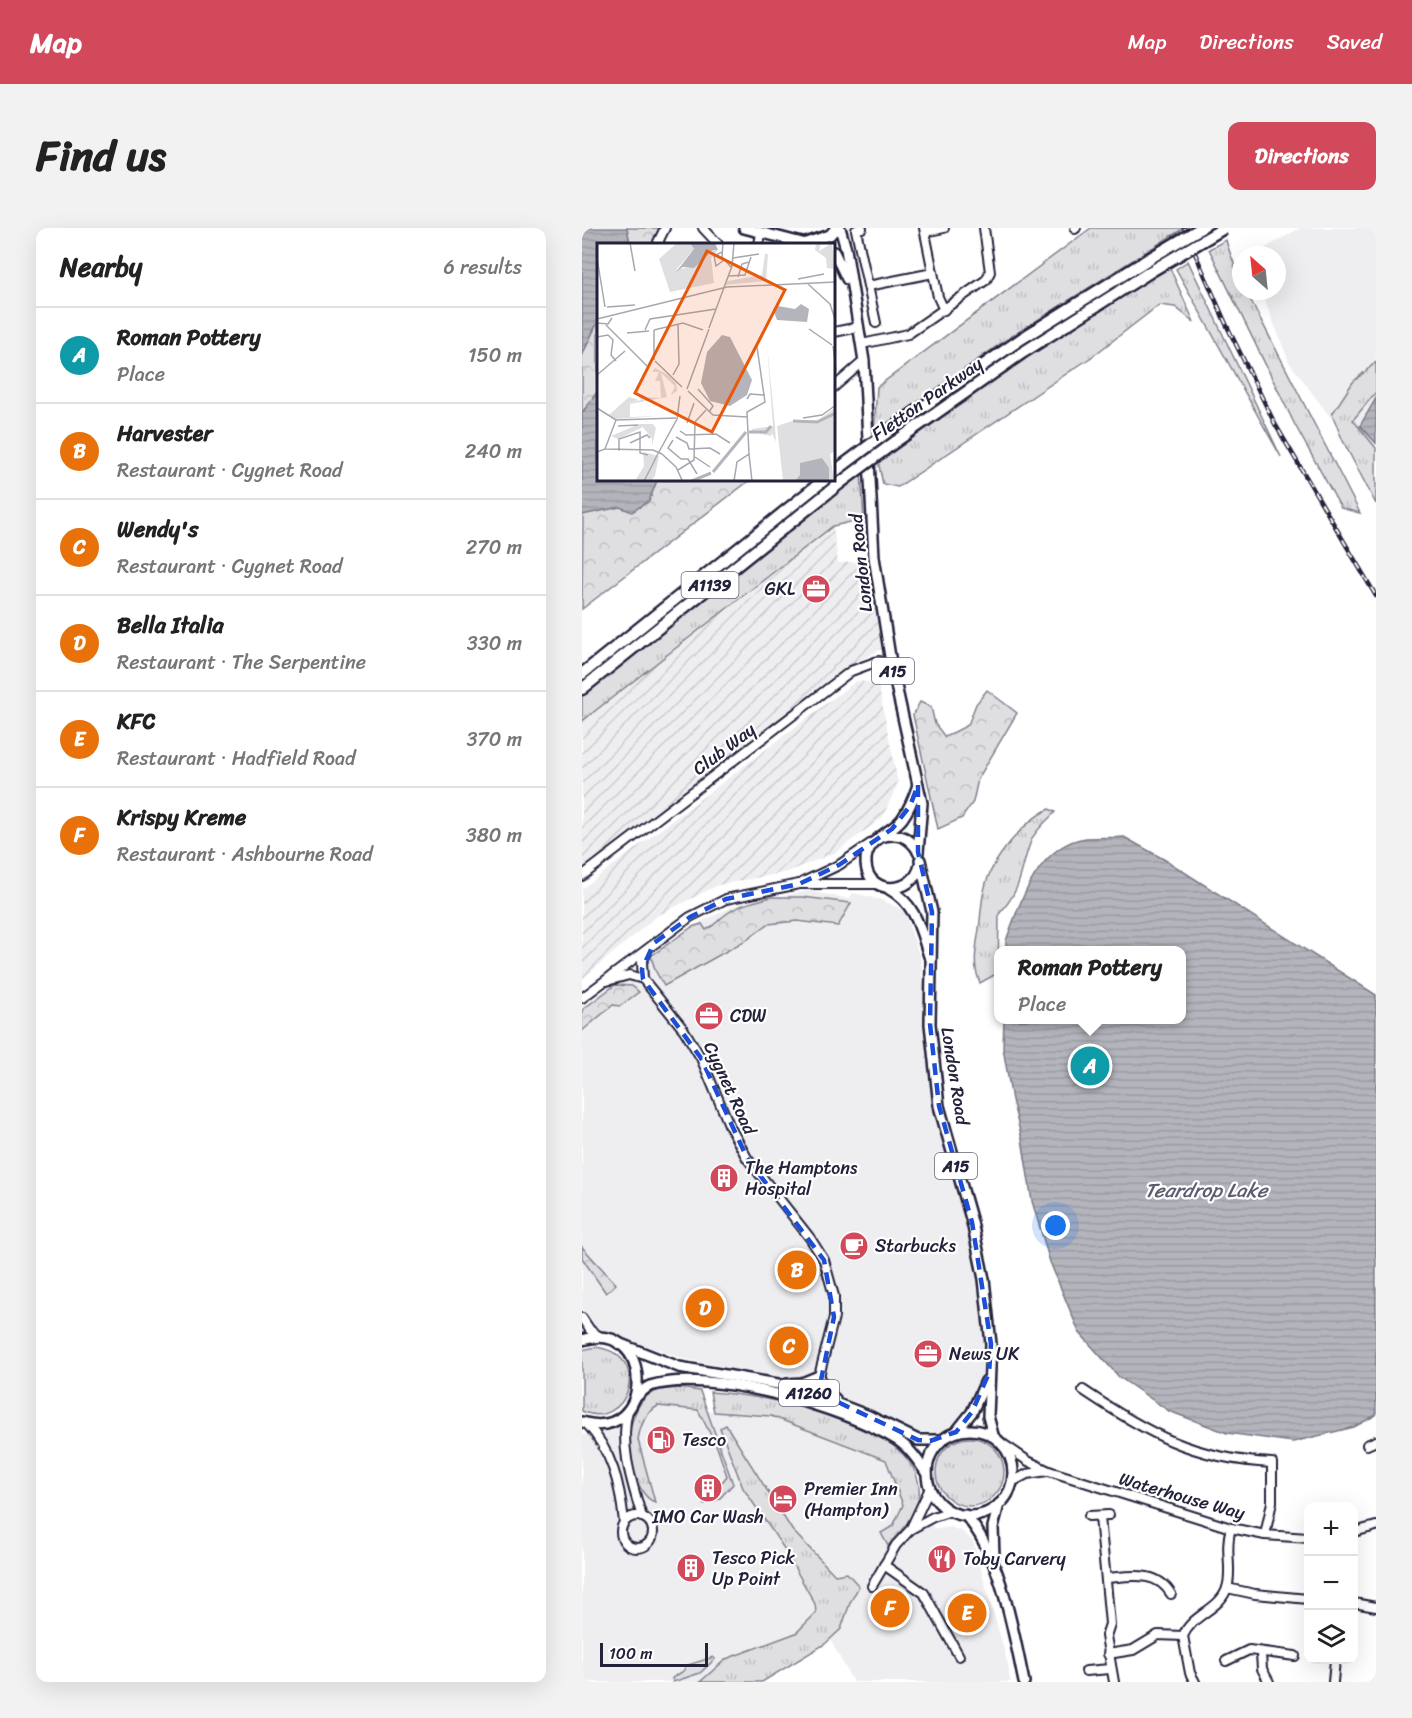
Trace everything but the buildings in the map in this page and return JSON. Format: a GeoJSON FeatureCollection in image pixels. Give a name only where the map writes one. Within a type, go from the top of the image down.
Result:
{"type":"FeatureCollection","features":[{"type":"Feature","properties":{"kind":"highway","name":"Fletton Parkway"},"geometry":{"type":"LineString","coordinates":[[582,689],[840,483],[895,442],[1201,228]]}},
{"type":"Feature","properties":{"kind":"highway","name":"Fletton Parkway"},"geometry":{"type":"LineString","coordinates":[[836,471],[894,427],[1021,339],[1150,265],[1224,228]]}},
{"type":"Feature","properties":{"kind":"highway","name":"A1139"},"geometry":{"type":"LineString","coordinates":[[582,674],[822,482]]}},
{"type":"Feature","properties":{"kind":"main road"},"geometry":{"type":"LineString","coordinates":[[744,228],[801,243]]}},
{"type":"Feature","properties":{"kind":"main road"},"geometry":{"type":"LineString","coordinates":[[808,243],[830,235],[838,228]]}},
{"type":"Feature","properties":{"kind":"main road","name":"London Road"},"geometry":{"type":"LineString","coordinates":[[838,228],[846,249],[864,361],[874,557],[891,663],[921,803],[919,856],[932,912],[930,1024],[939,1106],[972,1222],[984,1279],[991,1344],[988,1416],[993,1436]]}},
{"type":"Feature","properties":{"kind":"main road"},"geometry":{"type":"LineString","coordinates":[[836,256],[851,290]]}},
{"type":"Feature","properties":{"kind":"main road"},"geometry":{"type":"LineString","coordinates":[[877,839],[902,818],[918,785]]}},
{"type":"Feature","properties":{"kind":"main road"},"geometry":{"type":"LineString","coordinates":[[877,839],[898,834],[914,844],[919,856]]}},
{"type":"Feature","properties":{"kind":"main road","name":"A15"},"geometry":{"type":"LineString","coordinates":[[877,839],[866,856],[866,864],[868,872],[882,886],[903,886],[910,882],[919,868],[919,856]]}},
{"type":"Feature","properties":{"kind":"main road","name":"London Road"},"geometry":{"type":"LineString","coordinates":[[882,886],[903,898],[915,913],[930,959]]}},
{"type":"Feature","properties":{"kind":"main road"},"geometry":{"type":"LineString","coordinates":[[582,1340],[602,1338],[618,1343],[634,1361],[638,1373],[636,1397],[629,1409],[609,1422],[584,1422]]}},
{"type":"Feature","properties":{"kind":"main road","name":"A1260"},"geometry":{"type":"LineString","coordinates":[[618,1343],[679,1366],[778,1384],[840,1403],[918,1440],[942,1440]]}},
{"type":"Feature","properties":{"kind":"main road","name":"London Road"},"geometry":{"type":"LineString","coordinates":[[956,1432],[976,1406],[989,1373]]}},
{"type":"Feature","properties":{"kind":"main road"},"geometry":{"type":"LineString","coordinates":[[778,1384],[802,1383],[819,1376],[823,1389],[840,1403]]}},
{"type":"Feature","properties":{"kind":"main road","name":"A1260"},"geometry":{"type":"LineString","coordinates":[[636,1397],[647,1387],[681,1381],[777,1394],[851,1417],[898,1441],[927,1474]]}},
{"type":"Feature","properties":{"kind":"main road"},"geometry":{"type":"LineString","coordinates":[[995,1571],[993,1527],[999,1504],[1012,1482],[1011,1462],[1003,1444],[993,1436],[968,1429],[956,1432],[942,1440],[931,1455],[927,1474],[935,1497],[951,1511],[965,1515],[983,1513],[999,1504]]}},
{"type":"Feature","properties":{"kind":"main road"},"geometry":{"type":"LineString","coordinates":[[965,1515],[983,1539],[995,1571],[1024,1682]]}},
{"type":"Feature","properties":{"kind":"street"},"geometry":{"type":"LineString","coordinates":[[659,243],[665,228]]}},
{"type":"Feature","properties":{"kind":"street"},"geometry":{"type":"LineString","coordinates":[[703,228],[717,243]]}},
{"type":"Feature","properties":{"kind":"street"},"geometry":{"type":"LineString","coordinates":[[944,228],[924,230],[944,310]]}},
{"type":"Feature","properties":{"kind":"street"},"geometry":{"type":"LineString","coordinates":[[862,344],[902,338],[986,280],[990,272],[984,228]]}},
{"type":"Feature","properties":{"kind":"street"},"geometry":{"type":"LineString","coordinates":[[859,229],[876,323]]}},
{"type":"Feature","properties":{"kind":"street"},"geometry":{"type":"LineString","coordinates":[[759,243],[761,234]]}},
{"type":"Feature","properties":{"kind":"street"},"geometry":{"type":"LineString","coordinates":[[868,286],[933,273]]}},
{"type":"Feature","properties":{"kind":"street"},"geometry":{"type":"LineString","coordinates":[[836,332],[859,327]]}},
{"type":"Feature","properties":{"kind":"street"},"geometry":{"type":"LineString","coordinates":[[836,385],[864,361]]}},
{"type":"Feature","properties":{"kind":"street","name":"Club Way"},"geometry":{"type":"LineString","coordinates":[[582,876],[850,671],[878,661],[891,663]]}},
{"type":"Feature","properties":{"kind":"street"},"geometry":{"type":"LineString","coordinates":[[584,997],[623,964],[690,916],[726,899],[799,884],[839,866],[877,839]]}},
{"type":"Feature","properties":{"kind":"street"},"geometry":{"type":"LineString","coordinates":[[799,884],[882,886]]}},
{"type":"Feature","properties":{"kind":"street"},"geometry":{"type":"LineString","coordinates":[[584,997],[648,950],[654,943]]}},
{"type":"Feature","properties":{"kind":"street"},"geometry":{"type":"LineString","coordinates":[[607,981],[630,975],[643,979],[642,962],[648,950]]}},
{"type":"Feature","properties":{"kind":"street","name":"Cygnet Road"},"geometry":{"type":"LineString","coordinates":[[643,979],[684,1030],[701,1058],[730,1127],[747,1158],[810,1238],[824,1260],[834,1296],[834,1317],[819,1376]]}},
{"type":"Feature","properties":{"kind":"street"},"geometry":{"type":"LineString","coordinates":[[582,1318],[590,1330],[602,1338]]}},
{"type":"Feature","properties":{"kind":"street"},"geometry":{"type":"LineString","coordinates":[[1085,1394],[1137,1426],[1174,1444],[1226,1459],[1272,1463],[1272,1502],[1265,1534]]}},
{"type":"Feature","properties":{"kind":"street"},"geometry":{"type":"LineString","coordinates":[[629,1409],[625,1421],[626,1453],[642,1517]]}},
{"type":"Feature","properties":{"kind":"street"},"geometry":{"type":"LineString","coordinates":[[584,1422],[600,1438],[615,1469],[624,1522],[621,1531],[622,1540],[631,1547],[641,1548],[649,1543],[653,1535],[650,1523],[642,1517],[633,1516],[624,1522]]}},
{"type":"Feature","properties":{"kind":"street"},"geometry":{"type":"LineString","coordinates":[[1367,1445],[1376,1441]]}},
{"type":"Feature","properties":{"kind":"street","name":"Waterhouse Way"},"geometry":{"type":"LineString","coordinates":[[1003,1444],[1028,1461],[1049,1471],[1231,1528],[1304,1538]]}},
{"type":"Feature","properties":{"kind":"street"},"geometry":{"type":"LineString","coordinates":[[1012,1482],[1027,1474],[1049,1471]]}},
{"type":"Feature","properties":{"kind":"street"},"geometry":{"type":"LineString","coordinates":[[910,1530],[930,1488]]}},
{"type":"Feature","properties":{"kind":"street"},"geometry":{"type":"LineString","coordinates":[[872,1586],[896,1545],[910,1530],[933,1517],[951,1511]]}},
{"type":"Feature","properties":{"kind":"street"},"geometry":{"type":"LineString","coordinates":[[1089,1516],[1110,1515]]}},
{"type":"Feature","properties":{"kind":"street"},"geometry":{"type":"LineString","coordinates":[[1100,1516],[1110,1624],[1106,1636],[1114,1682]]}},
{"type":"Feature","properties":{"kind":"street"},"geometry":{"type":"LineString","coordinates":[[1358,1531],[1376,1526]]}},
{"type":"Feature","properties":{"kind":"street"},"geometry":{"type":"LineString","coordinates":[[1195,1682],[1190,1673],[1184,1636],[1194,1619],[1218,1602],[1227,1588],[1226,1543],[1231,1528]]}},
{"type":"Feature","properties":{"kind":"street"},"geometry":{"type":"LineString","coordinates":[[884,1565],[924,1593],[959,1656]]}},
{"type":"Feature","properties":{"kind":"street"},"geometry":{"type":"LineString","coordinates":[[1106,1578],[1136,1573],[1151,1577],[1166,1585],[1171,1594]]}},
{"type":"Feature","properties":{"kind":"street"},"geometry":{"type":"LineString","coordinates":[[1227,1588],[1276,1599],[1304,1599]]}},
{"type":"Feature","properties":{"kind":"street"},"geometry":{"type":"LineString","coordinates":[[1358,1603],[1376,1607]]}},
{"type":"Feature","properties":{"kind":"street"},"geometry":{"type":"LineString","coordinates":[[1108,1653],[1133,1650],[1158,1635],[1184,1636]]}},
{"type":"Feature","properties":{"kind":"street"},"geometry":{"type":"LineString","coordinates":[[1226,1661],[1249,1650],[1261,1654],[1295,1656]]}},
{"type":"Feature","properties":{"kind":"street"},"geometry":{"type":"LineString","coordinates":[[1261,1654],[1262,1669],[1269,1682]]}},
{"type":"Feature","properties":{"kind":"street"},"geometry":{"type":"LineString","coordinates":[[1334,1682],[1335,1664]]}},
{"type":"Feature","properties":{"kind":"street"},"geometry":{"type":"LineString","coordinates":[[1086,1671],[1110,1669]]}},
{"type":"Feature","properties":{"kind":"highlighted area"},"geometry":{"type":"Polygon","coordinates":[[[918,785],[918,852],[932,912],[930,1024],[939,1106],[972,1222],[991,1344],[989,1373],[972,1412],[956,1432],[930,1441],[918,1440],[840,1403],[820,1385],[834,1317],[824,1260],[747,1158],[701,1058],[643,979],[642,969],[654,943],[690,917],[726,899],[799,884],[839,865],[892,829],[910,806],[918,785]]]}},
{"type":"Feature","properties":{"kind":"shaded area"},"geometry":{"type":"Polygon","coordinates":[[[1300,228],[1376,228],[1376,478],[1289,362],[1265,300],[1286,300],[1286,246],[1269,246],[1300,228]]]}},
{"type":"Feature","properties":{"kind":"shaded area"},"geometry":{"type":"Polygon","coordinates":[[[833,526],[838,563],[869,561],[882,636],[881,649],[836,674],[582,869],[582,721],[833,526]]]}},
{"type":"Feature","properties":{"kind":"shaded area"},"geometry":{"type":"Polygon","coordinates":[[[856,681],[878,683],[898,783],[882,818],[836,852],[788,872],[718,885],[657,916],[582,979],[582,889],[856,681]]]}},
{"type":"Feature","properties":{"kind":"shaded area"},"geometry":{"type":"Polygon","coordinates":[[[809,891],[849,899],[853,893],[882,900],[904,911],[921,960],[932,1088],[975,1256],[986,1337],[983,1376],[968,1412],[951,1428],[939,1435],[913,1434],[773,1379],[681,1358],[595,1328],[582,1334],[582,1006],[694,925],[738,904],[809,891]]]}},
{"type":"Feature","properties":{"kind":"shaded area"},"geometry":{"type":"Polygon","coordinates":[[[658,1406],[771,1416],[887,1460],[904,1505],[936,1529],[951,1527],[963,1532],[973,1541],[1008,1664],[1010,1682],[853,1682],[816,1613],[796,1633],[726,1659],[700,1682],[582,1682],[582,1435],[611,1431],[658,1406]]]}},
{"type":"Feature","properties":{"kind":"green space"},"geometry":{"type":"Polygon","coordinates":[[[627,228],[661,228],[654,243],[630,243],[627,228]]]}},
{"type":"Feature","properties":{"kind":"green space"},"geometry":{"type":"Polygon","coordinates":[[[1091,228],[1184,228],[1004,341],[874,433],[877,387],[1091,228]]]}},
{"type":"Feature","properties":{"kind":"green space"},"geometry":{"type":"Polygon","coordinates":[[[1226,240],[1232,258],[1232,296],[1209,249],[1226,240]]]}},
{"type":"Feature","properties":{"kind":"green space"},"geometry":{"type":"Polygon","coordinates":[[[1188,261],[1281,457],[1176,269],[1188,261]]]}},
{"type":"Feature","properties":{"kind":"green space"},"geometry":{"type":"Polygon","coordinates":[[[1169,266],[1194,322],[1175,307],[1159,305],[1093,356],[898,487],[883,484],[878,461],[967,396],[1169,266]]]}},
{"type":"Feature","properties":{"kind":"green space"},"geometry":{"type":"Polygon","coordinates":[[[1234,300],[1251,300],[1360,513],[1341,508],[1295,425],[1234,300]]]}},
{"type":"Feature","properties":{"kind":"green space"},"geometry":{"type":"Polygon","coordinates":[[[597,323],[597,392],[582,413],[582,356],[597,323]]]}},
{"type":"Feature","properties":{"kind":"green space"},"geometry":{"type":"Polygon","coordinates":[[[1376,362],[1376,392],[1353,420],[1376,448],[1376,504],[1343,441],[1332,414],[1353,382],[1376,362]]]}},
{"type":"Feature","properties":{"kind":"green space"},"geometry":{"type":"Polygon","coordinates":[[[861,473],[864,519],[833,526],[582,721],[582,696],[692,605],[861,473]]]}},
{"type":"Feature","properties":{"kind":"green space"},"geometry":{"type":"Polygon","coordinates":[[[656,482],[747,482],[582,609],[583,513],[649,501],[656,482]]]}},
{"type":"Feature","properties":{"kind":"green space"},"geometry":{"type":"Polygon","coordinates":[[[987,690],[1017,713],[978,779],[973,802],[962,818],[938,829],[913,715],[920,702],[931,707],[935,724],[945,737],[968,725],[976,704],[987,690]]]}},
{"type":"Feature","properties":{"kind":"green space"},"geometry":{"type":"Polygon","coordinates":[[[1049,809],[1055,812],[1033,837],[1017,887],[999,914],[998,946],[994,946],[994,975],[980,983],[975,963],[983,897],[988,876],[1010,842],[1040,814],[1049,809]]]}},
{"type":"Feature","properties":{"kind":"green space"},"geometry":{"type":"Polygon","coordinates":[[[772,897],[803,897],[851,903],[838,926],[797,921],[768,924],[748,939],[664,986],[655,970],[651,956],[692,927],[702,924],[706,930],[736,908],[772,897]]]}},
{"type":"Feature","properties":{"kind":"green space"},"geometry":{"type":"Polygon","coordinates":[[[615,985],[632,986],[639,992],[620,1006],[613,1005],[582,1031],[582,1010],[615,985]]]}},
{"type":"Feature","properties":{"kind":"green space"},"geometry":{"type":"Polygon","coordinates":[[[582,1247],[616,1284],[606,1293],[582,1258],[582,1247]]]}},
{"type":"Feature","properties":{"kind":"green space"},"geometry":{"type":"Polygon","coordinates":[[[595,1347],[614,1353],[625,1363],[629,1376],[628,1390],[622,1402],[611,1411],[598,1415],[582,1411],[582,1350],[595,1347]]]}},
{"type":"Feature","properties":{"kind":"green space"},"geometry":{"type":"Polygon","coordinates":[[[680,1388],[700,1391],[733,1484],[719,1499],[704,1504],[727,1476],[717,1447],[698,1410],[658,1406],[644,1420],[638,1440],[655,1502],[640,1488],[629,1456],[630,1430],[641,1402],[656,1391],[680,1388]]]}},
{"type":"Feature","properties":{"kind":"green space"},"geometry":{"type":"Polygon","coordinates":[[[710,1392],[801,1406],[837,1417],[870,1431],[897,1449],[914,1470],[919,1496],[912,1516],[888,1546],[881,1533],[893,1526],[903,1505],[886,1460],[771,1416],[714,1412],[710,1392]]]}},
{"type":"Feature","properties":{"kind":"green space"},"geometry":{"type":"Polygon","coordinates":[[[726,1425],[792,1530],[835,1575],[847,1573],[859,1586],[841,1629],[825,1644],[762,1682],[700,1682],[726,1659],[796,1633],[816,1613],[815,1604],[783,1547],[743,1488],[720,1428],[726,1425]]]}},
{"type":"Feature","properties":{"kind":"green space"},"geometry":{"type":"Polygon","coordinates":[[[963,1438],[977,1438],[989,1443],[999,1453],[1004,1472],[999,1491],[989,1501],[977,1506],[963,1506],[951,1501],[941,1491],[936,1479],[936,1465],[941,1453],[951,1443],[963,1438]]]}},
{"type":"Feature","properties":{"kind":"green space"},"geometry":{"type":"Polygon","coordinates":[[[713,1657],[715,1659],[700,1673],[673,1682],[672,1678],[685,1670],[685,1666],[713,1657]]]}},
{"type":"Feature","properties":{"kind":"water"},"geometry":{"type":"Polygon","coordinates":[[[582,228],[627,228],[630,243],[597,243],[597,323],[582,355],[582,228]]]}},
{"type":"Feature","properties":{"kind":"water"},"geometry":{"type":"Polygon","coordinates":[[[597,392],[597,482],[656,482],[649,501],[632,512],[620,507],[582,515],[582,413],[597,392]]]}},
{"type":"Feature","properties":{"kind":"water"},"geometry":{"type":"Polygon","coordinates":[[[1376,398],[1376,443],[1360,426],[1376,398]]]}},
{"type":"Feature","properties":{"kind":"water","name":"Teardrop Lake"},"geometry":{"type":"Polygon","coordinates":[[[1124,837],[1167,861],[1376,995],[1376,1415],[1354,1427],[1293,1442],[1227,1433],[1169,1411],[1119,1377],[1079,1332],[1050,1262],[1032,1201],[1003,1048],[1004,1024],[1186,1024],[1186,946],[1006,946],[1025,893],[1044,863],[1056,851],[1086,838],[1124,837]]]}},
{"type":"Feature","properties":{"kind":"railway"},"geometry":{"type":"LineString","coordinates":[[1184,228],[1226,324],[1275,424],[1376,596]]}},
{"type":"Feature","properties":{"kind":"place","name":"GKL"},"geometry":{"type":"Point","coordinates":[816,589]}},
{"type":"Feature","properties":{"kind":"place","name":"CDW"},"geometry":{"type":"Point","coordinates":[709,1016]}},
{"type":"Feature","properties":{"kind":"place","name":"Roman Pottery"},"geometry":{"type":"Point","coordinates":[1090,1066]}},
{"type":"Feature","properties":{"kind":"place","name":"The Hamptons Hospital"},"geometry":{"type":"Point","coordinates":[724,1178]}},
{"type":"Feature","properties":{"kind":"place","name":"Starbucks"},"geometry":{"type":"Point","coordinates":[854,1246]}},
{"type":"Feature","properties":{"kind":"place","name":"Harvester"},"geometry":{"type":"Point","coordinates":[797,1270]}},
{"type":"Feature","properties":{"kind":"place","name":"Bella Italia"},"geometry":{"type":"Point","coordinates":[705,1308]}},
{"type":"Feature","properties":{"kind":"place","name":"Wendy's"},"geometry":{"type":"Point","coordinates":[789,1346]}},
{"type":"Feature","properties":{"kind":"place","name":"News UK"},"geometry":{"type":"Point","coordinates":[928,1354]}},
{"type":"Feature","properties":{"kind":"place","name":"Tesco"},"geometry":{"type":"Point","coordinates":[661,1440]}},
{"type":"Feature","properties":{"kind":"place","name":"IMO Car Wash"},"geometry":{"type":"Point","coordinates":[708,1488]}},
{"type":"Feature","properties":{"kind":"place","name":"Premier Inn (Hampton)"},"geometry":{"type":"Point","coordinates":[783,1499]}},
{"type":"Feature","properties":{"kind":"place","name":"Toby Carvery"},"geometry":{"type":"Point","coordinates":[942,1559]}},
{"type":"Feature","properties":{"kind":"place","name":"Tesco Pick Up Point"},"geometry":{"type":"Point","coordinates":[691,1568]}},
{"type":"Feature","properties":{"kind":"place","name":"Krispy Kreme"},"geometry":{"type":"Point","coordinates":[890,1608]}},
{"type":"Feature","properties":{"kind":"place","name":"KFC"},"geometry":{"type":"Point","coordinates":[967,1613]}}]}
